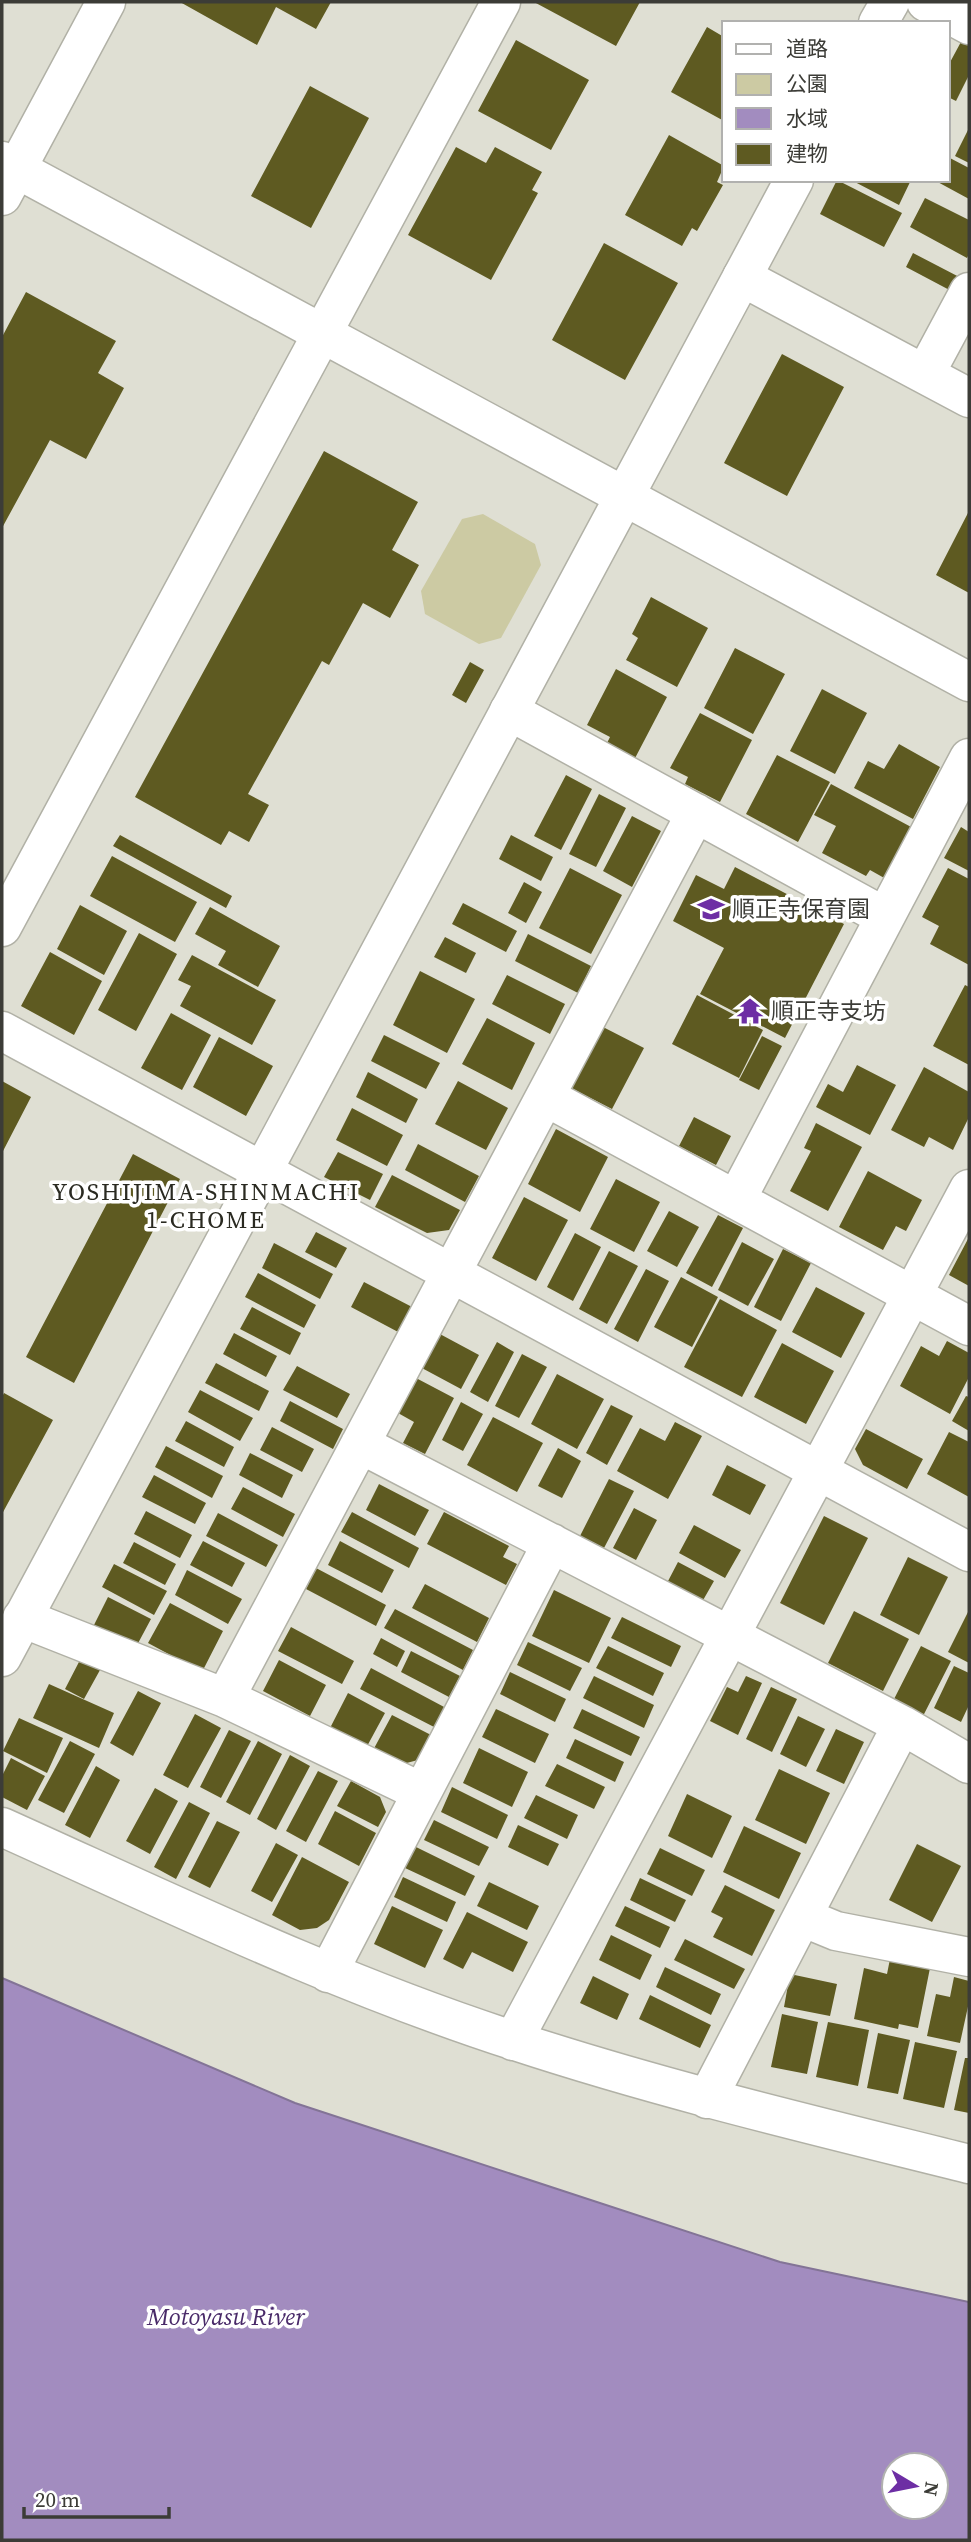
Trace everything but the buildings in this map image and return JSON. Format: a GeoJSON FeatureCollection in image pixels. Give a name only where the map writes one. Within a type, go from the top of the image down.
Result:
{"type":"FeatureCollection","features":[{"type":"Feature","properties":{"kind":"street"},"geometry":{"type":"LineString","coordinates":[[106,2],[7,175],[322,334],[969,682]]}},
{"type":"Feature","properties":{"kind":"street"},"geometry":{"type":"LineString","coordinates":[[2,927],[501,2]]}},
{"type":"Feature","properties":{"kind":"street"},"geometry":{"type":"LineString","coordinates":[[879,21],[890,2]]}},
{"type":"Feature","properties":{"kind":"street"},"geometry":{"type":"LineString","coordinates":[[926,2],[969,25]]}},
{"type":"Feature","properties":{"kind":"street"},"geometry":{"type":"LineString","coordinates":[[2,1657],[793,182]]}},
{"type":"Feature","properties":{"kind":"street"},"geometry":{"type":"LineString","coordinates":[[742,277],[969,398]]}},
{"type":"Feature","properties":{"kind":"street"},"geometry":{"type":"LineString","coordinates":[[925,374],[969,292]]}},
{"type":"Feature","properties":{"kind":"street"},"geometry":{"type":"LineString","coordinates":[[509,711],[885,917]]}},
{"type":"Feature","properties":{"kind":"street"},"geometry":{"type":"LineString","coordinates":[[736,1200],[969,758]]}},
{"type":"Feature","properties":{"kind":"street"},"geometry":{"type":"LineString","coordinates":[[225,1698],[696,813]]}},
{"type":"Feature","properties":{"kind":"street"},"geometry":{"type":"LineString","coordinates":[[2,1031],[969,1552]]}},
{"type":"Feature","properties":{"kind":"street"},"geometry":{"type":"LineString","coordinates":[[546,1097],[969,1326]]}},
{"type":"Feature","properties":{"kind":"street"},"geometry":{"type":"LineString","coordinates":[[513,2041],[969,1189]]}},
{"type":"Feature","properties":{"kind":"street"},"geometry":{"type":"LineString","coordinates":[[360,1444],[902,1725],[969,1764]]}},
{"type":"Feature","properties":{"kind":"street"},"geometry":{"type":"LineString","coordinates":[[328,1973],[552,1544]]}},
{"type":"Feature","properties":{"kind":"street"},"geometry":{"type":"LineString","coordinates":[[22,1618],[225,1698],[421,1792]]}},
{"type":"Feature","properties":{"kind":"street"},"geometry":{"type":"LineString","coordinates":[[707,2099],[902,1725]]}},
{"type":"Feature","properties":{"kind":"street"},"geometry":{"type":"LineString","coordinates":[[2,1827],[328,1973],[513,2041],[707,2099],[969,2164]]}},
{"type":"Feature","properties":{"kind":"street"},"geometry":{"type":"LineString","coordinates":[[802,1917],[836,1931],[969,1957]]}},
{"type":"Feature","properties":{"kind":"green space"},"geometry":{"type":"Polygon","coordinates":[[[483,514],[535,544],[541,565],[501,638],[479,644],[425,614],[421,591],[462,519],[483,514]]]}},
{"type":"Feature","properties":{"kind":"water","name":"Motoyasu River"},"geometry":{"type":"Polygon","coordinates":[[[2,1978],[295,2103],[780,2262],[969,2302],[969,2540],[2,2540],[2,1978]]]}},
{"type":"Feature","properties":{"kind":"place","name":"順正寺保育園"},"geometry":{"type":"Point","coordinates":[711,909]}},
{"type":"Feature","properties":{"kind":"place","name":"順正寺支坊"},"geometry":{"type":"Point","coordinates":[750,1011]}},
{"type":"Feature","properties":{"kind":"district","name":"YOSHIJIMA-SHINMACHI 1-CHOME"},"geometry":{"type":"Point","coordinates":[206,1206]}}]}
